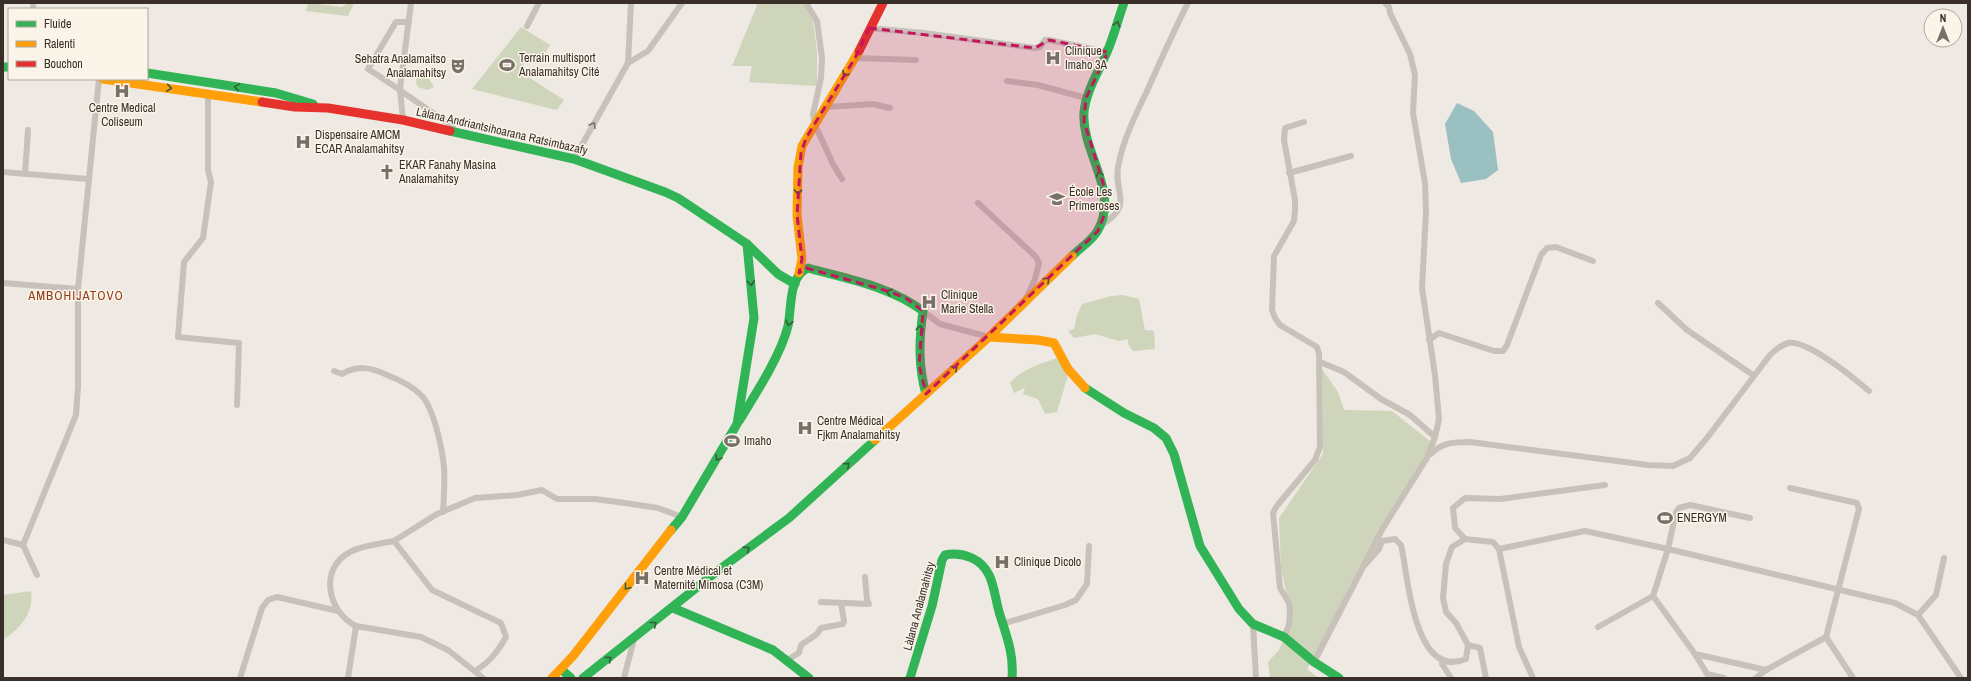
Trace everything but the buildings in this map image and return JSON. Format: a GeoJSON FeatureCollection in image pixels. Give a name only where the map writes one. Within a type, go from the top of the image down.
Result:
{"type":"FeatureCollection","features":[{"type":"Feature","properties":{"kind":"main road"},"geometry":{"type":"LineString","coordinates":[[552,678],[574,656],[682,517],[737,424],[752,402],[784,341],[795,284],[800,273],[802,259],[797,214],[798,167],[804,142],[816,125],[855,58],[883,3]]}},
{"type":"Feature","properties":{"kind":"main road"},"geometry":{"type":"LineString","coordinates":[[583,678],[673,608],[720,568],[789,518],[989,337],[1093,237],[1101,225],[1105,213],[1104,189],[1087,140],[1084,121],[1086,98],[1108,52],[1124,3]]}},
{"type":"Feature","properties":{"kind":"main road","name":"Làlana Andriantsihoarana Ratsimbazafy"},"geometry":{"type":"LineString","coordinates":[[148,73],[276,93],[328,108],[403,120],[574,158],[678,198],[747,244],[778,274],[795,284]]}},
{"type":"Feature","properties":{"kind":"main road","name":"Làlana Andriantsihoarana Ratsimbazafy"},"geometry":{"type":"LineString","coordinates":[[110,80],[208,93],[295,107],[328,108]]}},
{"type":"Feature","properties":{"kind":"main road"},"geometry":{"type":"LineString","coordinates":[[737,424],[754,318],[747,244]]}},
{"type":"Feature","properties":{"kind":"main road"},"geometry":{"type":"LineString","coordinates":[[800,273],[805,269],[812,269],[891,292],[907,298],[923,311],[920,330],[919,365],[920,377],[926,394]]}},
{"type":"Feature","properties":{"kind":"main road"},"geometry":{"type":"LineString","coordinates":[[989,337],[1005,340],[1043,341],[1054,343],[1068,369],[1085,388],[1124,413],[1154,428],[1166,438],[1174,454],[1200,546],[1239,609],[1253,624],[1284,637],[1314,662],[1339,678]]}},
{"type":"Feature","properties":{"kind":"main road","name":"Làlana Analamahitsy"},"geometry":{"type":"LineString","coordinates":[[910,678],[932,606],[940,568],[945,555],[955,552],[984,565],[990,574],[1002,624],[1012,647],[1014,658],[1012,678]]}},
{"type":"Feature","properties":{"kind":"main road"},"geometry":{"type":"LineString","coordinates":[[673,608],[773,650],[809,678]]}},
{"type":"Feature","properties":{"kind":"main road"},"geometry":{"type":"LineString","coordinates":[[561,669],[571,678]]}},
{"type":"Feature","properties":{"kind":"street"},"geometry":{"type":"LineString","coordinates":[[403,120],[400,89],[411,3]]}},
{"type":"Feature","properties":{"kind":"street"},"geometry":{"type":"LineString","coordinates":[[527,26],[539,3]]}},
{"type":"Feature","properties":{"kind":"street"},"geometry":{"type":"LineString","coordinates":[[574,158],[628,63],[631,3]]}},
{"type":"Feature","properties":{"kind":"street"},"geometry":{"type":"LineString","coordinates":[[628,63],[648,51],[682,3]]}},
{"type":"Feature","properties":{"kind":"street"},"geometry":{"type":"LineString","coordinates":[[806,3],[817,21],[822,58],[813,114],[816,125],[833,164],[842,179]]}},
{"type":"Feature","properties":{"kind":"street"},"geometry":{"type":"LineString","coordinates":[[1101,225],[1114,217],[1120,208],[1121,202],[1117,185],[1117,174],[1122,151],[1137,113],[1188,3]]}},
{"type":"Feature","properties":{"kind":"street"},"geometry":{"type":"LineString","coordinates":[[1385,3],[1389,7],[1390,13],[1410,54],[1415,75],[1413,113],[1425,183],[1426,212],[1422,288],[1439,419],[1435,437],[1427,458]]}},
{"type":"Feature","properties":{"kind":"street"},"geometry":{"type":"LineString","coordinates":[[409,22],[396,22],[368,69],[400,89],[426,109],[454,126],[452,131]]}},
{"type":"Feature","properties":{"kind":"street"},"geometry":{"type":"LineString","coordinates":[[869,28],[924,32],[1035,48],[1040,47],[1045,40],[1049,40],[1108,52]]}},
{"type":"Feature","properties":{"kind":"street"},"geometry":{"type":"LineString","coordinates":[[855,58],[916,60]]}},
{"type":"Feature","properties":{"kind":"street"},"geometry":{"type":"LineString","coordinates":[[23,546],[76,415],[78,386],[78,289],[99,80]]}},
{"type":"Feature","properties":{"kind":"street"},"geometry":{"type":"LineString","coordinates":[[1007,81],[1038,85],[1086,98]]}},
{"type":"Feature","properties":{"kind":"street"},"geometry":{"type":"LineString","coordinates":[[208,93],[208,170],[211,182],[203,238],[184,262],[178,337],[239,343],[237,405]]}},
{"type":"Feature","properties":{"kind":"street"},"geometry":{"type":"LineString","coordinates":[[826,107],[873,104],[890,108]]}},
{"type":"Feature","properties":{"kind":"street"},"geometry":{"type":"LineString","coordinates":[[1284,637],[1289,624],[1290,610],[1289,603],[1280,588],[1273,513],[1276,506],[1318,455],[1320,447],[1320,362],[1316,347],[1280,325],[1272,310],[1274,256],[1294,221],[1296,212],[1284,140],[1286,128],[1304,122]]}},
{"type":"Feature","properties":{"kind":"street"},"geometry":{"type":"LineString","coordinates":[[26,174],[28,130]]}},
{"type":"Feature","properties":{"kind":"street"},"geometry":{"type":"LineString","coordinates":[[1289,173],[1351,156]]}},
{"type":"Feature","properties":{"kind":"street"},"geometry":{"type":"LineString","coordinates":[[3,172],[88,179]]}},
{"type":"Feature","properties":{"kind":"street"},"geometry":{"type":"LineString","coordinates":[[978,203],[1036,257],[1039,263],[1035,279],[1025,301]]}},
{"type":"Feature","properties":{"kind":"street"},"geometry":{"type":"LineString","coordinates":[[1429,340],[1439,333],[1494,352],[1503,351],[1507,345],[1541,255],[1547,248],[1556,247],[1593,261]]}},
{"type":"Feature","properties":{"kind":"street"},"geometry":{"type":"LineString","coordinates":[[3,283],[78,289]]}},
{"type":"Feature","properties":{"kind":"street"},"geometry":{"type":"LineString","coordinates":[[1658,303],[1687,330],[1753,375]]}},
{"type":"Feature","properties":{"kind":"street"},"geometry":{"type":"LineString","coordinates":[[923,311],[940,324],[989,337]]}},
{"type":"Feature","properties":{"kind":"street"},"geometry":{"type":"LineString","coordinates":[[1314,662],[1383,528],[1427,458],[1437,447],[1445,444],[1470,442],[1648,465],[1674,466],[1690,458],[1707,438],[1770,354],[1789,343],[1801,344],[1843,369],[1870,391]]}},
{"type":"Feature","properties":{"kind":"street"},"geometry":{"type":"LineString","coordinates":[[1320,362],[1344,372],[1381,399],[1410,416],[1435,437]]}},
{"type":"Feature","properties":{"kind":"street"},"geometry":{"type":"LineString","coordinates":[[334,371],[342,374],[351,369],[363,366],[379,371],[410,385],[423,396],[434,419],[444,466],[444,512]]}},
{"type":"Feature","properties":{"kind":"street"},"geometry":{"type":"LineString","coordinates":[[1465,539],[1455,528],[1453,508],[1465,498],[1500,499],[1605,484]]}},
{"type":"Feature","properties":{"kind":"street"},"geometry":{"type":"LineString","coordinates":[[1756,678],[1766,670],[1826,637],[1859,511],[1858,505],[1790,488]]}},
{"type":"Feature","properties":{"kind":"street"},"geometry":{"type":"LineString","coordinates":[[483,678],[448,650],[421,637],[356,626],[348,622],[338,611],[331,592],[330,582],[332,570],[341,558],[351,551],[394,541],[405,536],[422,523],[475,498],[542,490],[556,499],[595,499],[625,503],[658,508],[682,517]]}},
{"type":"Feature","properties":{"kind":"street"},"geometry":{"type":"LineString","coordinates":[[1598,627],[1653,596],[1668,548],[1676,512],[1684,506],[1690,505],[1750,518]]}},
{"type":"Feature","properties":{"kind":"street"},"geometry":{"type":"LineString","coordinates":[[1499,549],[1585,531],[1668,548],[1896,603],[1918,615],[1961,678]]}},
{"type":"Feature","properties":{"kind":"street"},"geometry":{"type":"LineString","coordinates":[[1362,567],[1379,549],[1382,541],[1395,539],[1399,541],[1413,615],[1419,636],[1429,652],[1442,664],[1451,678]]}},
{"type":"Feature","properties":{"kind":"street"},"geometry":{"type":"LineString","coordinates":[[1442,664],[1455,664],[1466,659],[1468,645],[1456,623],[1446,612],[1443,598],[1446,564],[1452,547],[1465,539],[1492,542],[1499,549],[1519,647],[1533,678]]}},
{"type":"Feature","properties":{"kind":"street"},"geometry":{"type":"LineString","coordinates":[[3,540],[23,546],[37,575]]}},
{"type":"Feature","properties":{"kind":"street"},"geometry":{"type":"LineString","coordinates":[[394,541],[432,590],[501,623],[506,637],[496,654],[475,671]]}},
{"type":"Feature","properties":{"kind":"street"},"geometry":{"type":"LineString","coordinates":[[1002,624],[1065,605],[1076,600],[1087,584],[1089,546]]}},
{"type":"Feature","properties":{"kind":"street"},"geometry":{"type":"LineString","coordinates":[[1918,615],[1936,595],[1944,558]]}},
{"type":"Feature","properties":{"kind":"street"},"geometry":{"type":"LineString","coordinates":[[821,602],[869,604],[867,600],[865,577]]}},
{"type":"Feature","properties":{"kind":"street"},"geometry":{"type":"LineString","coordinates":[[1653,596],[1694,654],[1704,676],[1724,678]]}},
{"type":"Feature","properties":{"kind":"street"},"geometry":{"type":"LineString","coordinates":[[240,678],[262,608],[268,600],[277,597],[338,611]]}},
{"type":"Feature","properties":{"kind":"street"},"geometry":{"type":"LineString","coordinates":[[787,660],[799,653],[800,645],[817,634],[820,628],[843,624],[844,621],[841,603]]}},
{"type":"Feature","properties":{"kind":"street"},"geometry":{"type":"LineString","coordinates":[[1253,624],[1256,678]]}},
{"type":"Feature","properties":{"kind":"street"},"geometry":{"type":"LineString","coordinates":[[348,678],[356,626]]}},
{"type":"Feature","properties":{"kind":"street"},"geometry":{"type":"LineString","coordinates":[[1826,637],[1853,678]]}},
{"type":"Feature","properties":{"kind":"street"},"geometry":{"type":"LineString","coordinates":[[624,678],[634,639]]}},
{"type":"Feature","properties":{"kind":"street"},"geometry":{"type":"LineString","coordinates":[[1468,645],[1480,648],[1486,678]]}},
{"type":"Feature","properties":{"kind":"street"},"geometry":{"type":"LineString","coordinates":[[1694,654],[1766,670]]}},
{"type":"Feature","properties":{"kind":"highlighted area"},"geometry":{"type":"Polygon","coordinates":[[[869,28],[1035,48],[1049,40],[1108,52],[1086,98],[1084,121],[1105,189],[1105,213],[1098,231],[926,394],[919,365],[923,311],[907,299],[891,292],[806,268],[799,273],[802,259],[797,215],[801,153],[806,138],[855,58],[869,28]]]}},
{"type":"Feature","properties":{"kind":"green space"},"geometry":{"type":"Polygon","coordinates":[[[308,3],[342,7],[348,3],[354,3],[348,16],[306,11],[308,3]]]}},
{"type":"Feature","properties":{"kind":"green space"},"geometry":{"type":"Polygon","coordinates":[[[758,3],[803,3],[813,20],[817,52],[817,86],[749,82],[752,66],[732,66],[758,3]]]}},
{"type":"Feature","properties":{"kind":"green space","name":"Terrain multisport Analamahitsy Cité"},"geometry":{"type":"Polygon","coordinates":[[[521,27],[550,45],[541,60],[531,54],[519,71],[564,100],[557,110],[472,89],[521,27]]]}},
{"type":"Feature","properties":{"kind":"green space"},"geometry":{"type":"Polygon","coordinates":[[[423,69],[434,87],[427,90],[418,87],[416,82],[417,74],[423,69]]]}},
{"type":"Feature","properties":{"kind":"green space"},"geometry":{"type":"Polygon","coordinates":[[[1123,295],[1139,299],[1145,330],[1154,331],[1155,349],[1133,351],[1128,344],[1128,339],[1119,341],[1095,334],[1074,338],[1068,331],[1074,329],[1077,315],[1082,304],[1111,296],[1123,295]]]}},
{"type":"Feature","properties":{"kind":"green space"},"geometry":{"type":"Polygon","coordinates":[[[1057,358],[1068,375],[1057,412],[1045,414],[1038,399],[1023,394],[1025,388],[1014,393],[1010,383],[1020,374],[1057,358]]]}},
{"type":"Feature","properties":{"kind":"green space"},"geometry":{"type":"Polygon","coordinates":[[[1322,369],[1338,392],[1344,410],[1392,411],[1431,442],[1417,475],[1374,541],[1346,601],[1307,669],[1318,678],[1270,678],[1268,662],[1279,650],[1292,619],[1281,568],[1279,518],[1323,454],[1322,369]]]}},
{"type":"Feature","properties":{"kind":"green space"},"geometry":{"type":"Polygon","coordinates":[[[31,591],[30,607],[24,620],[15,631],[3,640],[3,595],[31,591]]]}},
{"type":"Feature","properties":{"kind":"water"},"geometry":{"type":"Polygon","coordinates":[[[1457,103],[1474,111],[1493,132],[1498,170],[1486,179],[1461,183],[1451,159],[1445,124],[1457,103]]]}},
{"type":"Feature","properties":{"kind":"traffic: fast"},"geometry":{"type":"LineString","coordinates":[[1072,256],[1096,234],[1104,215],[1105,201],[1098,171],[1088,142],[1084,112],[1087,96],[1109,46],[1124,3]]}},
{"type":"Feature","properties":{"kind":"traffic: fast"},"geometry":{"type":"LineString","coordinates":[[3,67],[8,67]]}},
{"type":"Feature","properties":{"kind":"traffic: fast"},"geometry":{"type":"LineString","coordinates":[[148,73],[276,93],[313,104]]}},
{"type":"Feature","properties":{"kind":"traffic: fast"},"geometry":{"type":"LineString","coordinates":[[450,131],[574,159],[665,192],[678,198],[747,244],[778,274],[795,284]]}},
{"type":"Feature","properties":{"kind":"traffic: fast"},"geometry":{"type":"LineString","coordinates":[[671,530],[682,517],[737,424],[754,318],[747,244]]}},
{"type":"Feature","properties":{"kind":"traffic: fast"},"geometry":{"type":"LineString","coordinates":[[739,421],[767,375],[780,349],[788,326],[794,285],[797,278],[808,268],[882,289],[897,295],[923,311],[920,363],[926,394]]}},
{"type":"Feature","properties":{"kind":"traffic: fast"},"geometry":{"type":"LineString","coordinates":[[1085,388],[1124,413],[1154,428],[1166,438],[1174,454],[1200,546],[1239,609],[1253,624],[1284,637],[1314,662],[1339,678]]}},
{"type":"Feature","properties":{"kind":"traffic: fast"},"geometry":{"type":"LineString","coordinates":[[583,678],[720,569],[789,518],[875,440]]}},
{"type":"Feature","properties":{"kind":"traffic: fast"},"geometry":{"type":"LineString","coordinates":[[910,678],[932,606],[942,560],[945,555],[955,554],[972,558],[980,563],[989,575],[1009,646],[1012,662],[1012,678]]}},
{"type":"Feature","properties":{"kind":"traffic: fast"},"geometry":{"type":"LineString","coordinates":[[673,608],[773,650],[809,678]]}},
{"type":"Feature","properties":{"kind":"traffic: fast"},"geometry":{"type":"LineString","coordinates":[[561,669],[571,678]]}},
{"type":"Feature","properties":{"kind":"traffic: slow"},"geometry":{"type":"LineString","coordinates":[[799,273],[802,259],[797,215],[798,167],[802,146],[859,51]]}},
{"type":"Feature","properties":{"kind":"traffic: slow"},"geometry":{"type":"LineString","coordinates":[[110,80],[262,102]]}},
{"type":"Feature","properties":{"kind":"traffic: slow"},"geometry":{"type":"LineString","coordinates":[[875,440],[989,337],[1072,256]]}},
{"type":"Feature","properties":{"kind":"traffic: slow"},"geometry":{"type":"LineString","coordinates":[[989,337],[1038,340],[1054,343],[1068,369],[1085,388]]}},
{"type":"Feature","properties":{"kind":"traffic: slow"},"geometry":{"type":"LineString","coordinates":[[552,678],[573,656],[671,530]]}},
{"type":"Feature","properties":{"kind":"traffic: jam"},"geometry":{"type":"LineString","coordinates":[[859,51],[883,3]]}},
{"type":"Feature","properties":{"kind":"traffic: jam"},"geometry":{"type":"LineString","coordinates":[[262,102],[295,107],[328,108],[403,120],[450,131]]}},
{"type":"Feature","properties":{"kind":"place","name":"Clinique Imaho 3A"},"geometry":{"type":"Point","coordinates":[1053,58]}},
{"type":"Feature","properties":{"kind":"place","name":"Terrain multisport Analamahitsy Cité"},"geometry":{"type":"Point","coordinates":[507,65]}},
{"type":"Feature","properties":{"kind":"place","name":"Sehatra Analamaitso Analamahitsy"},"geometry":{"type":"Point","coordinates":[458,66]}},
{"type":"Feature","properties":{"kind":"place","name":"Centre Medical Coliseum"},"geometry":{"type":"Point","coordinates":[122,91]}},
{"type":"Feature","properties":{"kind":"place","name":"Dispensaire AMCM ECAR Analamahitsy"},"geometry":{"type":"Point","coordinates":[303,142]}},
{"type":"Feature","properties":{"kind":"place","name":"EKAR Fanahy Masina Analamahitsy"},"geometry":{"type":"Point","coordinates":[387,172]}},
{"type":"Feature","properties":{"kind":"place","name":"École Les Primeroses"},"geometry":{"type":"Point","coordinates":[1057,199]}},
{"type":"Feature","properties":{"kind":"place","name":"Clinique Marie Stella"},"geometry":{"type":"Point","coordinates":[929,302]}},
{"type":"Feature","properties":{"kind":"place","name":"Centre Médical Fjkm Analamahitsy"},"geometry":{"type":"Point","coordinates":[805,428]}},
{"type":"Feature","properties":{"kind":"place","name":"Imaho"},"geometry":{"type":"Point","coordinates":[732,441]}},
{"type":"Feature","properties":{"kind":"place","name":"ENERGYM"},"geometry":{"type":"Point","coordinates":[1665,518]}},
{"type":"Feature","properties":{"kind":"place","name":"Clinique Dicolo"},"geometry":{"type":"Point","coordinates":[1002,562]}},
{"type":"Feature","properties":{"kind":"place","name":"Centre Médical et Maternité Mimosa (C3M)"},"geometry":{"type":"Point","coordinates":[642,578]}},
{"type":"Feature","properties":{"kind":"district","name":"AMBOHIJATOVO"},"geometry":{"type":"Point","coordinates":[76,295]}}]}
